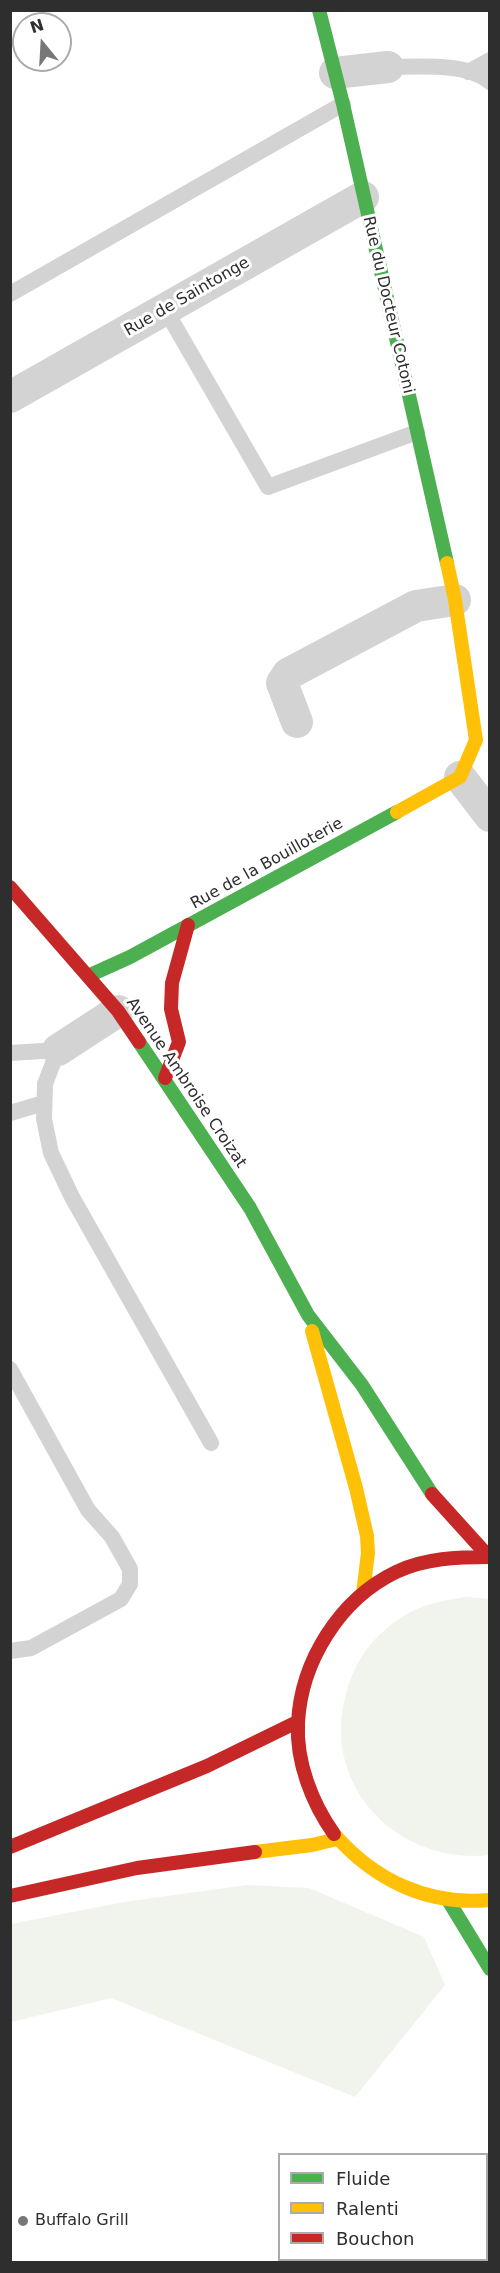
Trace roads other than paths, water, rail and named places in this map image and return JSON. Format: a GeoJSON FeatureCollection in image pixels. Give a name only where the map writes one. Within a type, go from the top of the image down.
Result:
{"type":"FeatureCollection","features":[{"type":"Feature","properties":{"kind":"main road","name":"Rue du Docteur Cotoni"},"geometry":{"type":"LineString","coordinates":[[319,10],[343,104],[455,600],[476,740],[460,777]]}},
{"type":"Feature","properties":{"kind":"main road","name":"Rue de la Bouilloterie"},"geometry":{"type":"LineString","coordinates":[[88,976],[130,957],[460,777]]}},
{"type":"Feature","properties":{"kind":"main road","name":"Avenue Ambroise Croizat"},"geometry":{"type":"LineString","coordinates":[[10,887],[118,1011],[165,1077],[250,1208],[308,1315],[362,1384],[430,1492],[489,1557]]}},
{"type":"Feature","properties":{"kind":"main road"},"geometry":{"type":"LineString","coordinates":[[165,1077],[178,1042],[171,1009],[172,983],[188,925]]}},
{"type":"Feature","properties":{"kind":"main road","name":"Avenue Ambroise Croizat"},"geometry":{"type":"LineString","coordinates":[[308,1315],[367,1536],[368,1553],[363,1593]]}},
{"type":"Feature","properties":{"kind":"main road"},"geometry":{"type":"LineString","coordinates":[[489,1557],[454,1557],[420,1563],[390,1576],[363,1593],[337,1619],[316,1650],[303,1685],[297,1722],[306,1781],[318,1811],[337,1839],[358,1860],[384,1879],[415,1893],[448,1900],[489,1900]]}},
{"type":"Feature","properties":{"kind":"main road"},"geometry":{"type":"LineString","coordinates":[[10,1847],[207,1766],[297,1722]]}},
{"type":"Feature","properties":{"kind":"main road"},"geometry":{"type":"LineString","coordinates":[[10,1896],[137,1868],[312,1845],[337,1839]]}},
{"type":"Feature","properties":{"kind":"main road"},"geometry":{"type":"LineString","coordinates":[[448,1900],[469,1937],[482,1953],[489,1969]]}},
{"type":"Feature","properties":{"kind":"street"},"geometry":{"type":"LineString","coordinates":[[335,73],[388,67]]}},
{"type":"Feature","properties":{"kind":"street","name":"Rue de Saintonge"},"geometry":{"type":"LineString","coordinates":[[10,397],[363,197]]}},
{"type":"Feature","properties":{"kind":"street"},"geometry":{"type":"LineString","coordinates":[[297,722],[282,683],[288,674],[416,606],[455,600]]}},
{"type":"Feature","properties":{"kind":"street"},"geometry":{"type":"LineString","coordinates":[[460,777],[489,816]]}},
{"type":"Feature","properties":{"kind":"street"},"geometry":{"type":"LineString","coordinates":[[58,1050],[118,1011]]}},
{"type":"Feature","properties":{"kind":"lane"},"geometry":{"type":"LineString","coordinates":[[468,72],[489,60]]}},
{"type":"Feature","properties":{"kind":"lane"},"geometry":{"type":"LineString","coordinates":[[388,67],[445,67],[482,75],[489,81]]}},
{"type":"Feature","properties":{"kind":"lane"},"geometry":{"type":"LineString","coordinates":[[10,294],[343,104]]}},
{"type":"Feature","properties":{"kind":"lane"},"geometry":{"type":"LineString","coordinates":[[165,309],[268,487],[417,432]]}},
{"type":"Feature","properties":{"kind":"lane"},"geometry":{"type":"LineString","coordinates":[[10,1053],[58,1050],[45,1084],[44,1119],[51,1153],[72,1197],[211,1443]]}},
{"type":"Feature","properties":{"kind":"lane"},"geometry":{"type":"LineString","coordinates":[[10,1113],[44,1102]]}},
{"type":"Feature","properties":{"kind":"lane"},"geometry":{"type":"LineString","coordinates":[[10,1370],[88,1510],[112,1537],[130,1569],[130,1584],[121,1599],[31,1648],[10,1651]]}},
{"type":"Feature","properties":{"kind":"place","name":"Buffalo Grill"},"geometry":{"type":"Point","coordinates":[23,2221]}}]}
